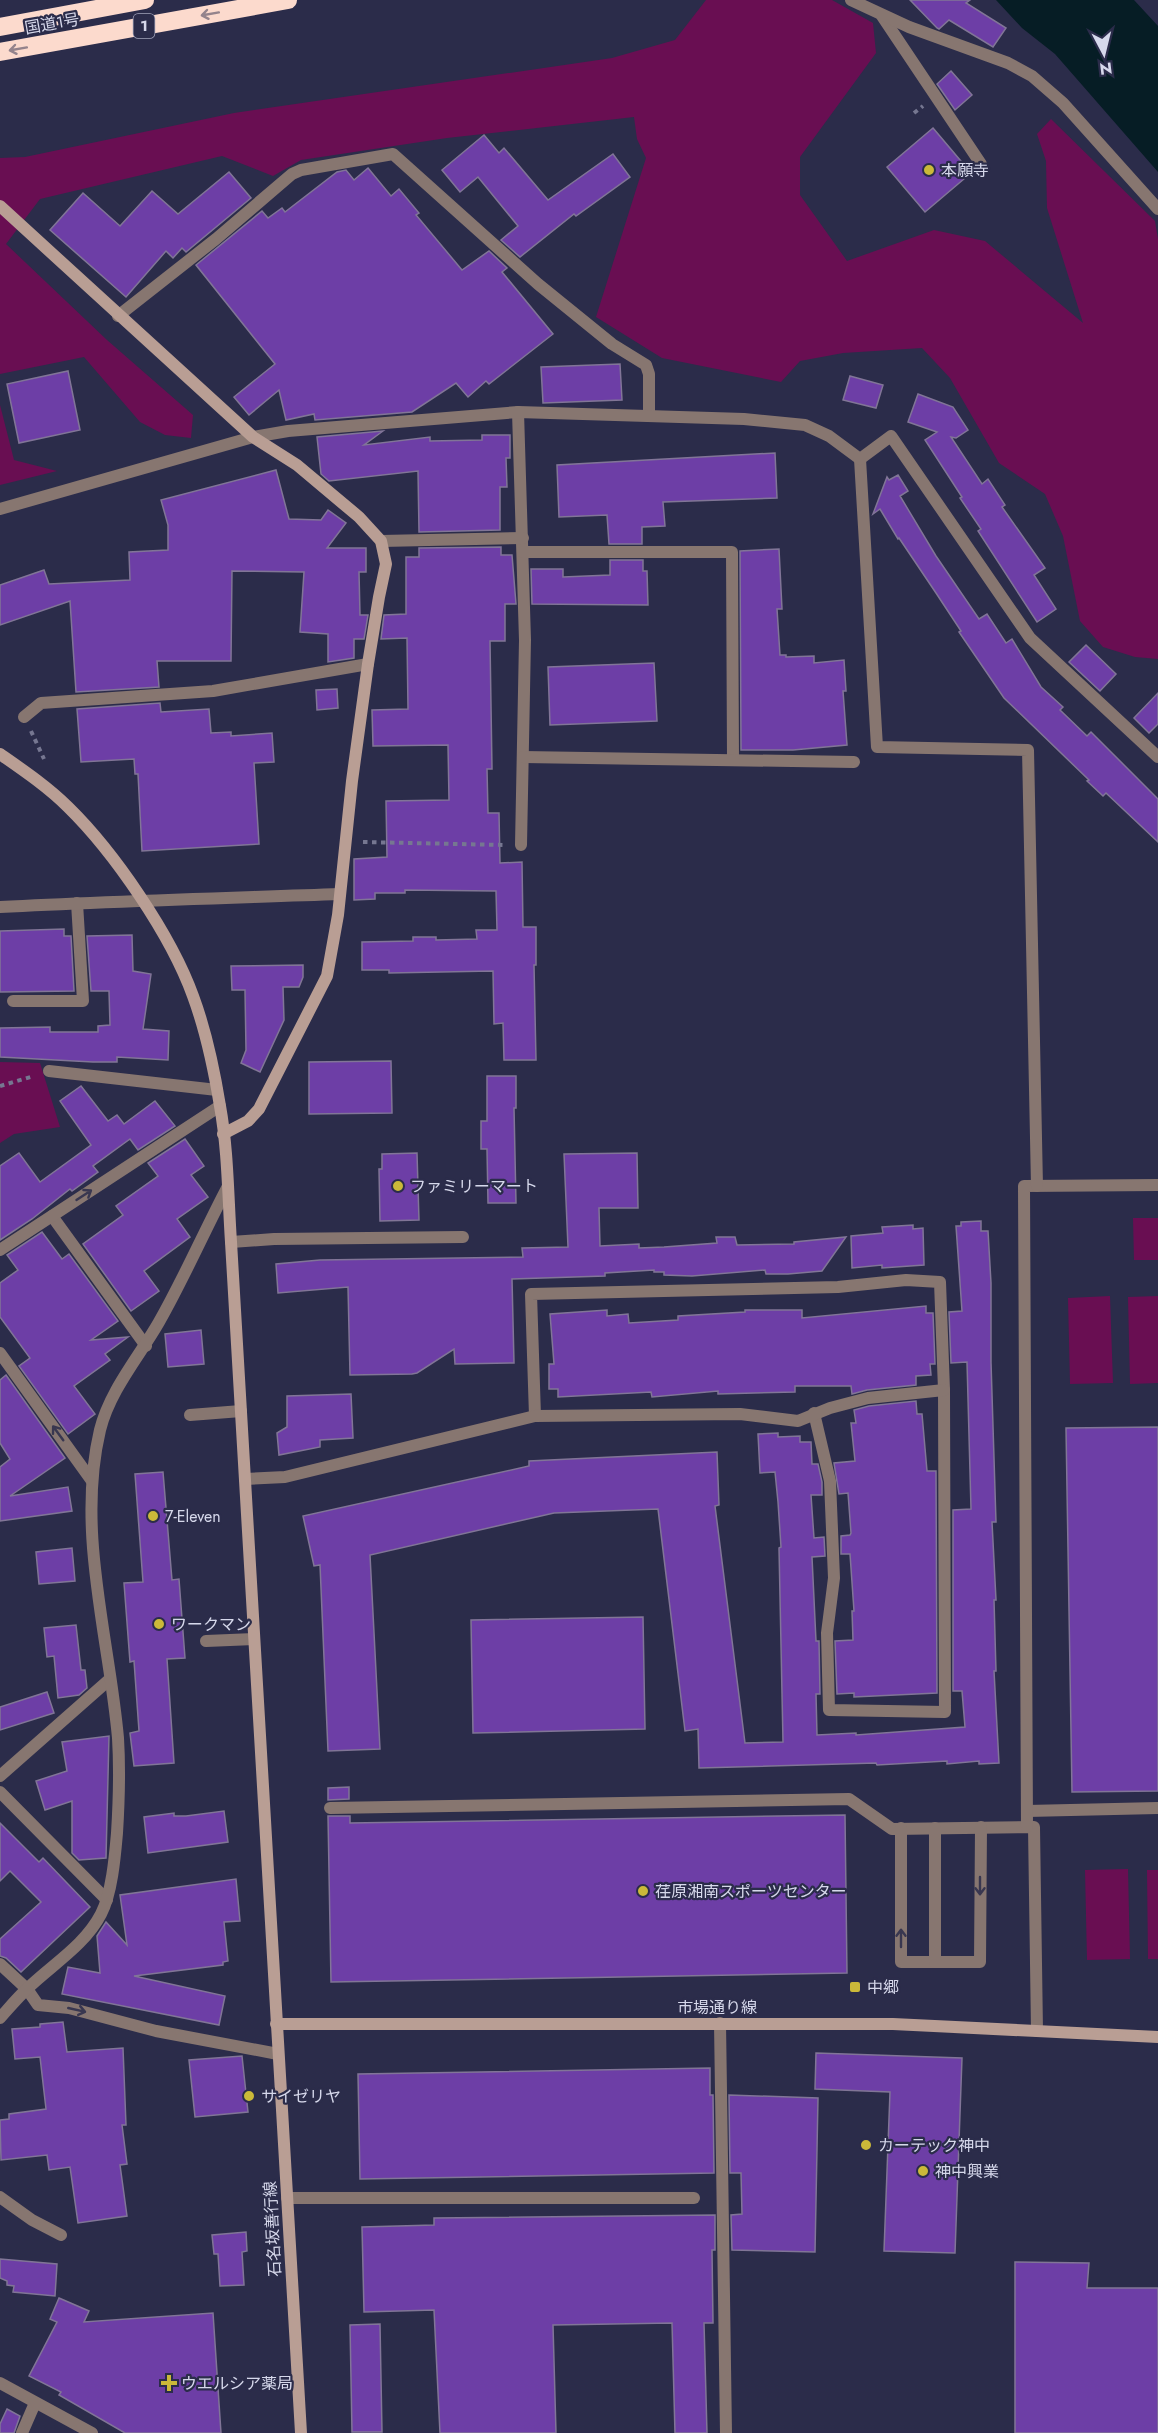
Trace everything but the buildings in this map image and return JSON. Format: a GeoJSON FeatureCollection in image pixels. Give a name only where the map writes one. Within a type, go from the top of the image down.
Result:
{"type":"FeatureCollection","features":[{"type":"Feature","properties":{"kind":"highway","name":"国道1号"},"geometry":{"type":"LineString","coordinates":[[0,27],[145,0]]}},
{"type":"Feature","properties":{"kind":"highway","name":"国道1号"},"geometry":{"type":"LineString","coordinates":[[0,52],[288,0]]}},
{"type":"Feature","properties":{"kind":"street"},"geometry":{"type":"LineString","coordinates":[[851,0],[882,15],[1008,63],[1032,76],[1063,103],[1158,209]]}},
{"type":"Feature","properties":{"kind":"street"},"geometry":{"type":"LineString","coordinates":[[882,15],[981,165]]}},
{"type":"Feature","properties":{"kind":"street"},"geometry":{"type":"LineString","coordinates":[[118,316],[216,239],[291,174],[301,170],[393,154],[538,284],[612,344],[646,365],[650,374],[649,416]]}},
{"type":"Feature","properties":{"kind":"street"},"geometry":{"type":"LineString","coordinates":[[0,206],[253,437],[297,465],[359,517],[381,542],[386,564],[368,664],[352,781],[347,842],[327,976],[259,1109],[248,1121],[223,1134]]}},
{"type":"Feature","properties":{"kind":"street"},"geometry":{"type":"LineString","coordinates":[[518,412],[525,640],[521,845]]}},
{"type":"Feature","properties":{"kind":"street"},"geometry":{"type":"LineString","coordinates":[[0,508],[253,437],[288,431],[518,412],[744,419],[805,425],[829,436],[860,459]]}},
{"type":"Feature","properties":{"kind":"street"},"geometry":{"type":"LineString","coordinates":[[860,459],[891,436],[1030,638],[1158,757]]}},
{"type":"Feature","properties":{"kind":"street"},"geometry":{"type":"LineString","coordinates":[[860,459],[877,747],[1028,750],[1037,1186]]}},
{"type":"Feature","properties":{"kind":"street"},"geometry":{"type":"LineString","coordinates":[[381,542],[522,538]]}},
{"type":"Feature","properties":{"kind":"street"},"geometry":{"type":"LineString","coordinates":[[523,552],[732,552],[733,760]]}},
{"type":"Feature","properties":{"kind":"street"},"geometry":{"type":"LineString","coordinates":[[24,717],[41,704],[213,691],[368,664]]}},
{"type":"Feature","properties":{"kind":"street","name":"石名坂善行線"},"geometry":{"type":"LineString","coordinates":[[0,754],[67,805],[97,838],[142,901],[168,944],[193,994],[210,1052],[220,1106],[231,1242],[301,2433]]}},
{"type":"Feature","properties":{"kind":"street"},"geometry":{"type":"LineString","coordinates":[[523,758],[854,762]]}},
{"type":"Feature","properties":{"kind":"street"},"geometry":{"type":"LineString","coordinates":[[0,907],[340,894]]}},
{"type":"Feature","properties":{"kind":"street"},"geometry":{"type":"LineString","coordinates":[[13,1001],[83,1001],[77,903]]}},
{"type":"Feature","properties":{"kind":"street"},"geometry":{"type":"LineString","coordinates":[[49,1071],[217,1090]]}},
{"type":"Feature","properties":{"kind":"street"},"geometry":{"type":"LineString","coordinates":[[0,1250],[220,1106]]}},
{"type":"Feature","properties":{"kind":"street"},"geometry":{"type":"LineString","coordinates":[[1027,1827],[1024,1186],[1158,1185]]}},
{"type":"Feature","properties":{"kind":"street"},"geometry":{"type":"LineString","coordinates":[[0,2018],[27,1989],[90,1931],[107,1900],[116,1846],[120,1794],[117,1738],[93,1548],[92,1481],[100,1429],[111,1401],[146,1346],[179,1287],[227,1188]]}},
{"type":"Feature","properties":{"kind":"street"},"geometry":{"type":"LineString","coordinates":[[52,1216],[146,1346]]}},
{"type":"Feature","properties":{"kind":"street"},"geometry":{"type":"LineString","coordinates":[[231,1242],[274,1239],[463,1237]]}},
{"type":"Feature","properties":{"kind":"street"},"geometry":{"type":"LineString","coordinates":[[535,1416],[531,1293],[838,1287],[906,1280],[940,1282],[944,1390],[945,1712],[829,1710],[827,1633],[834,1578],[830,1481],[814,1413]]}},
{"type":"Feature","properties":{"kind":"street"},"geometry":{"type":"LineString","coordinates":[[0,1353],[92,1481]]}},
{"type":"Feature","properties":{"kind":"street"},"geometry":{"type":"LineString","coordinates":[[245,1479],[285,1477],[535,1416],[740,1414],[798,1421],[843,1403],[944,1390]]}},
{"type":"Feature","properties":{"kind":"street"},"geometry":{"type":"LineString","coordinates":[[190,1414],[241,1412]]}},
{"type":"Feature","properties":{"kind":"street"},"geometry":{"type":"LineString","coordinates":[[206,1641],[254,1639]]}},
{"type":"Feature","properties":{"kind":"street"},"geometry":{"type":"LineString","coordinates":[[0,1776],[110,1678]]}},
{"type":"Feature","properties":{"kind":"street"},"geometry":{"type":"LineString","coordinates":[[0,1792],[107,1900]]}},
{"type":"Feature","properties":{"kind":"street"},"geometry":{"type":"LineString","coordinates":[[330,1808],[849,1799],[892,1829],[1034,1827],[1038,2031]]}},
{"type":"Feature","properties":{"kind":"street"},"geometry":{"type":"LineString","coordinates":[[1027,1811],[1158,1808]]}},
{"type":"Feature","properties":{"kind":"street"},"geometry":{"type":"LineString","coordinates":[[901,1828],[901,1962],[980,1962],[981,1827]]}},
{"type":"Feature","properties":{"kind":"street"},"geometry":{"type":"LineString","coordinates":[[935,1828],[935,1962]]}},
{"type":"Feature","properties":{"kind":"street"},"geometry":{"type":"LineString","coordinates":[[0,1964],[27,1989],[38,2005],[69,2008],[156,2031],[278,2054]]}},
{"type":"Feature","properties":{"kind":"street"},"geometry":{"type":"LineString","coordinates":[[720,2023],[726,2433]]}},
{"type":"Feature","properties":{"kind":"street","name":"市場通り線"},"geometry":{"type":"LineString","coordinates":[[276,2024],[893,2024],[1158,2037]]}},
{"type":"Feature","properties":{"kind":"street"},"geometry":{"type":"LineString","coordinates":[[0,2197],[32,2220],[61,2235]]}},
{"type":"Feature","properties":{"kind":"street"},"geometry":{"type":"LineString","coordinates":[[287,2198],[694,2198]]}},
{"type":"Feature","properties":{"kind":"street"},"geometry":{"type":"LineString","coordinates":[[0,2383],[92,2433]]}},
{"type":"Feature","properties":{"kind":"street"},"geometry":{"type":"LineString","coordinates":[[22,2433],[35,2403]]}},
{"type":"Feature","properties":{"kind":"path"},"geometry":{"type":"LineString","coordinates":[[24,717],[44,759]]}},
{"type":"Feature","properties":{"kind":"path"},"geometry":{"type":"LineString","coordinates":[[347,842],[521,845]]}},
{"type":"Feature","properties":{"kind":"path"},"geometry":{"type":"LineString","coordinates":[[0,1086],[49,1071]]}},
{"type":"Feature","properties":{"kind":"shaded area"},"geometry":{"type":"Polygon","coordinates":[[[706,0],[832,0],[873,23],[876,53],[800,157],[800,195],[847,261],[934,230],[985,241],[1083,323],[1047,208],[1046,161],[1037,134],[1051,119],[1155,221],[1158,239],[1158,659],[1135,657],[1103,647],[1080,621],[1063,536],[1045,494],[999,463],[950,378],[922,348],[843,353],[800,361],[781,382],[662,358],[596,317],[646,158],[637,139],[634,117],[447,138],[301,160],[273,176],[222,156],[40,199],[6,244],[107,340],[193,415],[191,438],[165,435],[140,422],[84,357],[0,374],[0,158],[25,157],[234,113],[612,58],[675,40],[706,0]]]}},
{"type":"Feature","properties":{"kind":"shaded area"},"geometry":{"type":"Polygon","coordinates":[[[0,405],[14,460],[57,471],[0,485],[0,405]]]}},
{"type":"Feature","properties":{"kind":"shaded area"},"geometry":{"type":"Polygon","coordinates":[[[0,1062],[40,1063],[60,1127],[14,1134],[0,1143],[0,1062]]]}},
{"type":"Feature","properties":{"kind":"shaded area"},"geometry":{"type":"Polygon","coordinates":[[[1133,1218],[1158,1218],[1158,1260],[1134,1260],[1133,1218]]]}},
{"type":"Feature","properties":{"kind":"shaded area"},"geometry":{"type":"Polygon","coordinates":[[[1110,1296],[1113,1383],[1070,1384],[1068,1298],[1110,1296]]]}},
{"type":"Feature","properties":{"kind":"shaded area"},"geometry":{"type":"Polygon","coordinates":[[[1158,1296],[1158,1383],[1130,1384],[1128,1297],[1158,1296]]]}},
{"type":"Feature","properties":{"kind":"shaded area"},"geometry":{"type":"Polygon","coordinates":[[[1128,1869],[1130,1959],[1087,1960],[1085,1870],[1128,1869]]]}},
{"type":"Feature","properties":{"kind":"shaded area"},"geometry":{"type":"Polygon","coordinates":[[[1147,1870],[1158,1870],[1158,1959],[1148,1959],[1147,1870]]]}},
{"type":"Feature","properties":{"kind":"water"},"geometry":{"type":"Polygon","coordinates":[[[996,0],[1134,0],[1158,26],[1158,172],[1055,54],[1022,28],[996,0]]]}},
{"type":"Feature","properties":{"kind":"place","name":"本願寺"},"geometry":{"type":"Point","coordinates":[929,170]}},
{"type":"Feature","properties":{"kind":"place","name":"ファミリーマート"},"geometry":{"type":"Point","coordinates":[398,1186]}},
{"type":"Feature","properties":{"kind":"place","name":"7-Eleven"},"geometry":{"type":"Point","coordinates":[153,1516]}},
{"type":"Feature","properties":{"kind":"place","name":"ワークマン"},"geometry":{"type":"Point","coordinates":[159,1624]}},
{"type":"Feature","properties":{"kind":"place","name":"荏原湘南スポーツセンター"},"geometry":{"type":"Point","coordinates":[643,1891]}},
{"type":"Feature","properties":{"kind":"place","name":"中郷"},"geometry":{"type":"Point","coordinates":[855,1987]}},
{"type":"Feature","properties":{"kind":"place","name":"サイゼリヤ"},"geometry":{"type":"Point","coordinates":[249,2096]}},
{"type":"Feature","properties":{"kind":"place","name":"カーテック神中"},"geometry":{"type":"Point","coordinates":[866,2145]}},
{"type":"Feature","properties":{"kind":"place","name":"神中興業"},"geometry":{"type":"Point","coordinates":[923,2171]}},
{"type":"Feature","properties":{"kind":"place","name":"ウエルシア薬局"},"geometry":{"type":"Point","coordinates":[169,2383]}}]}
